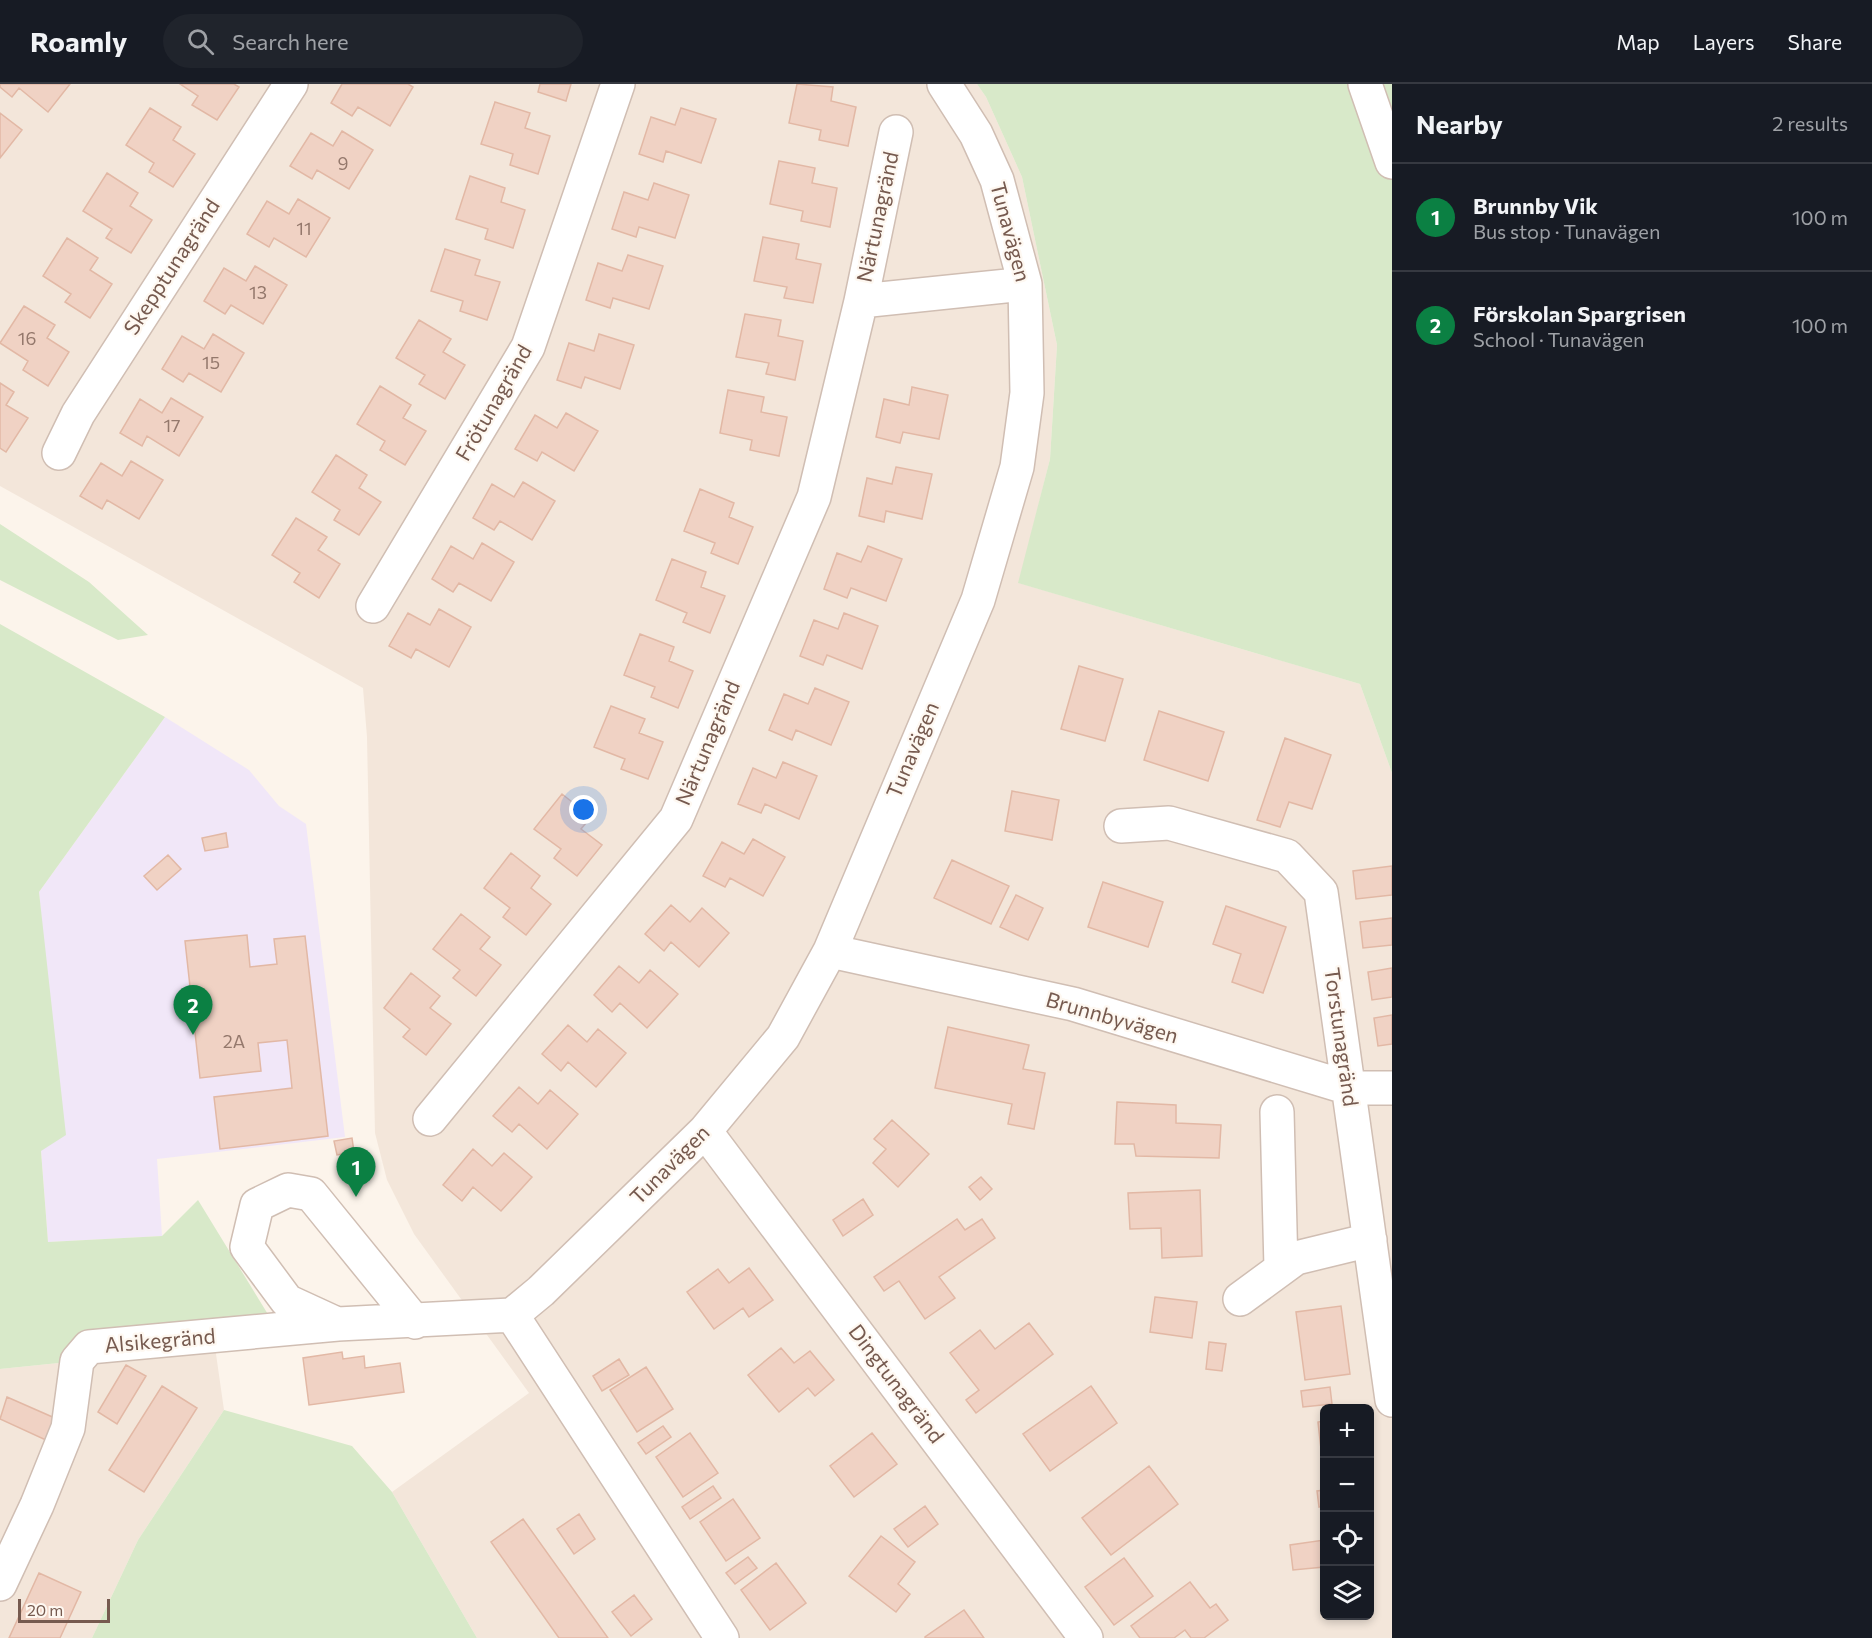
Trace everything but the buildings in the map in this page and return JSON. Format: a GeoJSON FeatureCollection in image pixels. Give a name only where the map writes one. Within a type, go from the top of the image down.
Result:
{"type":"FeatureCollection","features":[{"type":"Feature","properties":{"kind":"street","name":"Skepptunagränd"},"geometry":{"type":"LineString","coordinates":[[58,453],[78,414],[291,84]]}},
{"type":"Feature","properties":{"kind":"street","name":"Frötunagränd"},"geometry":{"type":"LineString","coordinates":[[373,606],[528,348],[618,84]]}},
{"type":"Feature","properties":{"kind":"street","name":"Tunavägen"},"geometry":{"type":"LineString","coordinates":[[512,1315],[541,1291],[705,1131],[783,1037],[830,951],[978,600],[1017,467],[1027,393],[1025,284],[997,180],[976,134],[944,84]]}},
{"type":"Feature","properties":{"kind":"street"},"geometry":{"type":"LineString","coordinates":[[1365,84],[1392,162]]}},
{"type":"Feature","properties":{"kind":"street","name":"Närtunagränd"},"geometry":{"type":"LineString","coordinates":[[430,1119],[676,819],[814,497],[861,301],[896,132]]}},
{"type":"Feature","properties":{"kind":"street","name":"Närtunagränd"},"geometry":{"type":"LineString","coordinates":[[861,301],[1025,284]]}},
{"type":"Feature","properties":{"kind":"street","name":"Torstunagränd"},"geometry":{"type":"LineString","coordinates":[[1121,826],[1169,823],[1287,856],[1321,892],[1392,1400]]}},
{"type":"Feature","properties":{"kind":"street","name":"Brunnbyvägen"},"geometry":{"type":"LineString","coordinates":[[830,951],[1073,1004],[1348,1088],[1392,1088]]}},
{"type":"Feature","properties":{"kind":"street"},"geometry":{"type":"LineString","coordinates":[[1277,1112],[1281,1268]]}},
{"type":"Feature","properties":{"kind":"street","name":"Dingtunagränd"},"geometry":{"type":"LineString","coordinates":[[705,1131],[1086,1638]]}},
{"type":"Feature","properties":{"kind":"street"},"geometry":{"type":"LineString","coordinates":[[338,1324],[287,1301],[247,1247],[257,1205],[288,1190],[311,1194],[416,1322],[512,1315],[722,1638]]}},
{"type":"Feature","properties":{"kind":"street"},"geometry":{"type":"LineString","coordinates":[[1240,1299],[1296,1258],[1370,1240]]}},
{"type":"Feature","properties":{"kind":"street","name":"Alsikegränd"},"geometry":{"type":"LineString","coordinates":[[0,1584],[68,1428],[76,1361],[89,1347],[338,1324],[416,1322]]}},
{"type":"Feature","properties":{"kind":"shaded area"},"geometry":{"type":"Polygon","coordinates":[[[0,84],[977,84],[986,97],[1022,177],[1057,345],[1050,459],[1019,583],[1360,684],[1392,773],[1392,1638],[477,1638],[392,1492],[529,1393],[414,1234],[387,1180],[375,1133],[367,737],[363,688],[0,486],[0,84]]]}},
{"type":"Feature","properties":{"kind":"shaded area"},"geometry":{"type":"Polygon","coordinates":[[[165,717],[249,770],[279,806],[306,824],[345,1137],[157,1159],[162,1236],[48,1242],[41,1150],[43,934],[39,892],[165,717]]]}},
{"type":"Feature","properties":{"kind":"shaded area"},"geometry":{"type":"Polygon","coordinates":[[[215,1347],[224,1410],[138,1540],[92,1638],[0,1638],[0,1369],[215,1347]]]}},
{"type":"Feature","properties":{"kind":"green space"},"geometry":{"type":"Polygon","coordinates":[[[977,84],[1392,84],[1392,773],[1360,684],[1018,583],[1050,459],[1057,345],[1022,177],[986,97],[977,84]]]}},
{"type":"Feature","properties":{"kind":"green space"},"geometry":{"type":"Polygon","coordinates":[[[0,524],[89,582],[148,635],[118,640],[0,580],[0,524]]]}},
{"type":"Feature","properties":{"kind":"green space"},"geometry":{"type":"Polygon","coordinates":[[[0,624],[165,717],[39,892],[66,1135],[41,1151],[48,1242],[162,1236],[198,1200],[269,1316],[215,1347],[0,1369],[0,624]]]}},
{"type":"Feature","properties":{"kind":"green space"},"geometry":{"type":"Polygon","coordinates":[[[224,1410],[352,1446],[392,1492],[477,1638],[92,1638],[138,1540],[224,1410]]]}},
{"type":"Feature","properties":{"kind":"place","name":"Förskolan Spargrisen"},"geometry":{"type":"Point","coordinates":[193,1035]}},
{"type":"Feature","properties":{"kind":"place","name":"Brunnby Vik"},"geometry":{"type":"Point","coordinates":[356,1197]}}]}
